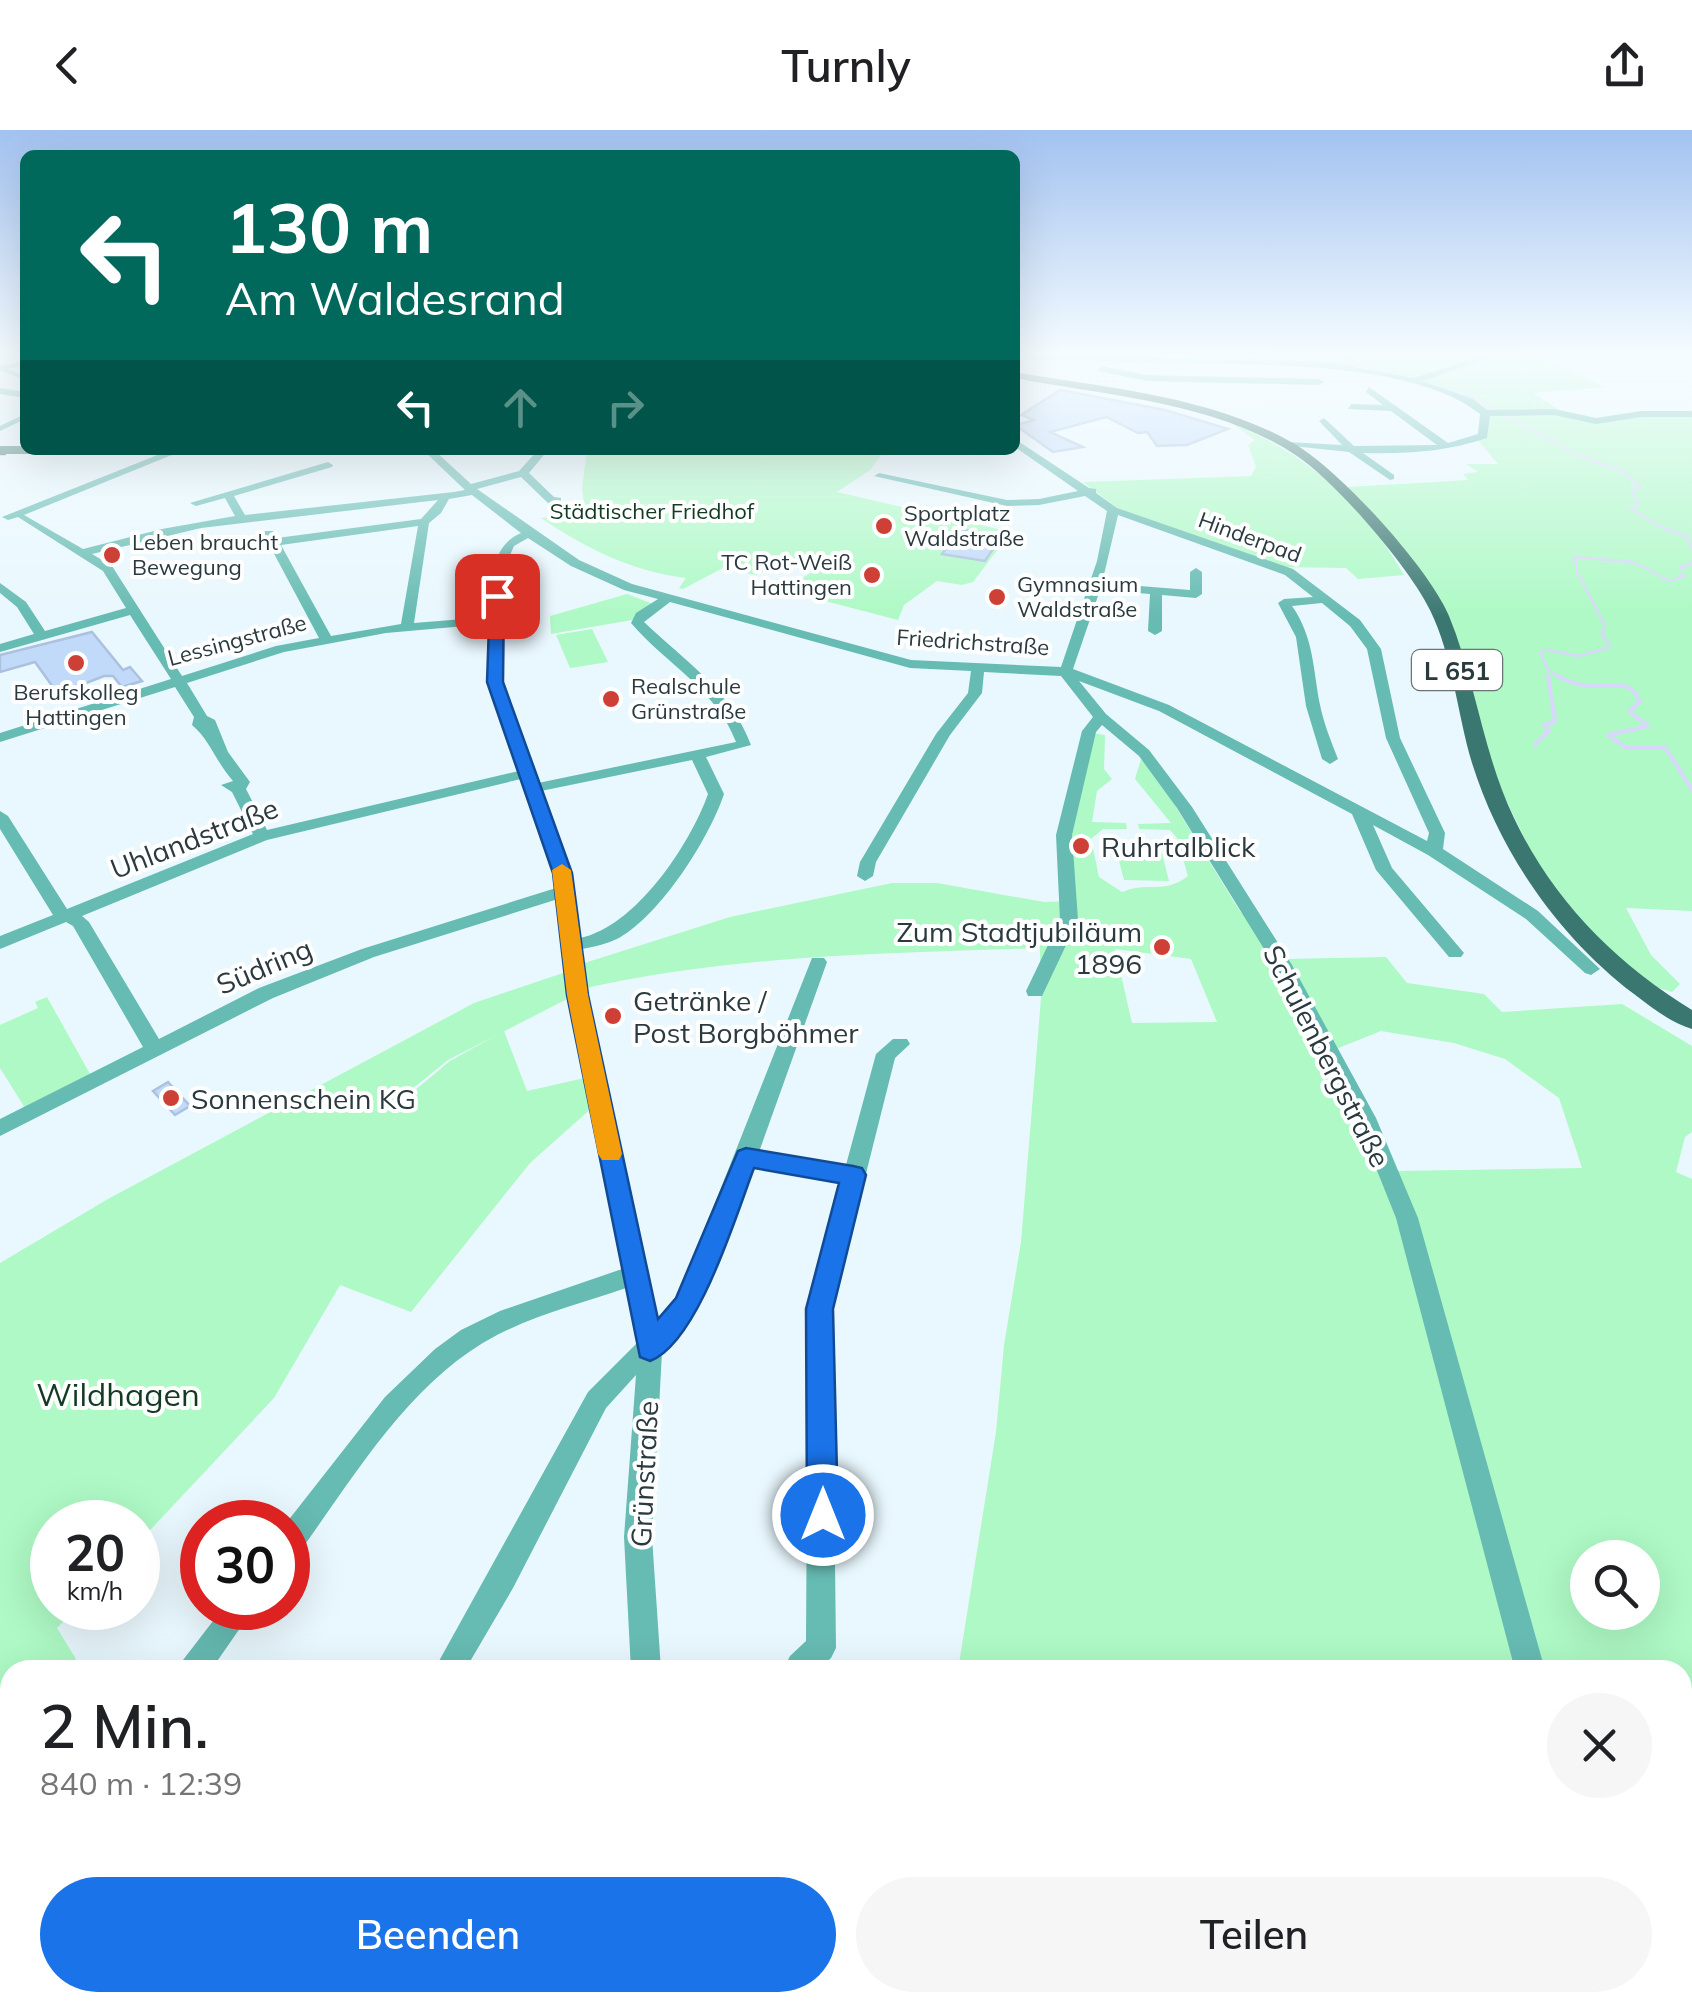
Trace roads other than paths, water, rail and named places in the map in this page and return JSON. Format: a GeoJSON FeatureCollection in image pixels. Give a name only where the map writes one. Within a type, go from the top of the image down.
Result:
{"type":"FeatureCollection","features":[{"type":"Feature","properties":{"kind":"main road","name":"L 651"},"geometry":{"type":"LineString","coordinates":[[1280,442],[1323,469],[1355,500],[1438,609],[1490,787],[1520,846],[1562,909],[1627,978],[1692,1021]]}},
{"type":"Feature","properties":{"kind":"street"},"geometry":{"type":"LineString","coordinates":[[1344,442],[1390,477]]}},
{"type":"Feature","properties":{"kind":"street"},"geometry":{"type":"LineString","coordinates":[[1441,442],[1446,446]]}},
{"type":"Feature","properties":{"kind":"street"},"geometry":{"type":"LineString","coordinates":[[1288,445],[1408,450],[1461,442]]}},
{"type":"Feature","properties":{"kind":"street"},"geometry":{"type":"LineString","coordinates":[[1020,445],[1113,510],[1095,586],[1072,663],[1065,671]]}},
{"type":"Feature","properties":{"kind":"street"},"geometry":{"type":"LineString","coordinates":[[133,455],[142,458],[135,466]]}},
{"type":"Feature","properties":{"kind":"street"},"geometry":{"type":"LineString","coordinates":[[11,518],[165,455]]}},
{"type":"Feature","properties":{"kind":"street"},"geometry":{"type":"LineString","coordinates":[[110,476],[174,455]]}},
{"type":"Feature","properties":{"kind":"street","name":"Friedrichstraße"},"geometry":{"type":"LineString","coordinates":[[433,455],[471,490],[529,534],[606,579],[666,599],[894,660],[1065,671],[1164,708],[1434,851],[1532,915],[1591,969]]}},
{"type":"Feature","properties":{"kind":"street"},"geometry":{"type":"LineString","coordinates":[[86,552],[242,519],[401,500],[444,499],[523,473],[540,455]]}},
{"type":"Feature","properties":{"kind":"street"},"geometry":{"type":"LineString","coordinates":[[196,503],[328,465]]}},
{"type":"Feature","properties":{"kind":"street"},"geometry":{"type":"LineString","coordinates":[[523,473],[552,501],[557,500]]}},
{"type":"Feature","properties":{"kind":"street"},"geometry":{"type":"LineString","coordinates":[[880,476],[1007,503],[1092,492]]}},
{"type":"Feature","properties":{"kind":"street"},"geometry":{"type":"LineString","coordinates":[[228,494],[242,519]]}},
{"type":"Feature","properties":{"kind":"street"},"geometry":{"type":"LineString","coordinates":[[274,542],[424,522],[438,511],[444,499]]}},
{"type":"Feature","properties":{"kind":"street","name":"Hinderpad"},"geometry":{"type":"LineString","coordinates":[[1113,510],[1289,572],[1355,623],[1374,650],[1393,738],[1437,833],[1434,851]]}},
{"type":"Feature","properties":{"kind":"street"},"geometry":{"type":"LineString","coordinates":[[11,518],[86,552],[108,569],[205,724],[262,836]]}},
{"type":"Feature","properties":{"kind":"street"},"geometry":{"type":"LineString","coordinates":[[261,519],[326,639]]}},
{"type":"Feature","properties":{"kind":"street"},"geometry":{"type":"LineString","coordinates":[[406,627],[424,522]]}},
{"type":"Feature","properties":{"kind":"street","name":"Grünstraße"},"geometry":{"type":"LineString","coordinates":[[529,534],[511,542],[506,550],[494,620],[495,682],[566,891],[578,995],[650,1348],[638,1537],[645,1660]]}},
{"type":"Feature","properties":{"kind":"street"},"geometry":{"type":"LineString","coordinates":[[1095,586],[1196,594],[1196,572]]}},
{"type":"Feature","properties":{"kind":"street"},"geometry":{"type":"LineString","coordinates":[[0,587],[22,606],[42,636]]}},
{"type":"Feature","properties":{"kind":"street"},"geometry":{"type":"LineString","coordinates":[[1155,631],[1156,591]]}},
{"type":"Feature","properties":{"kind":"street","name":"Uhlandstraße"},"geometry":{"type":"LineString","coordinates":[[0,943],[262,836],[531,781],[745,743],[699,677],[637,623],[666,599]]}},
{"type":"Feature","properties":{"kind":"street"},"geometry":{"type":"LineString","coordinates":[[1327,599],[1284,603],[1303,631],[1312,701],[1330,759]]}},
{"type":"Feature","properties":{"kind":"street"},"geometry":{"type":"LineString","coordinates":[[0,648],[133,610]]}},
{"type":"Feature","properties":{"kind":"street","name":"Lessingstraße"},"geometry":{"type":"LineString","coordinates":[[0,738],[177,679],[326,639],[494,620]]}},
{"type":"Feature","properties":{"kind":"street"},"geometry":{"type":"LineString","coordinates":[[865,876],[868,862],[912,784],[943,734],[976,694],[978,667]]}},
{"type":"Feature","properties":{"kind":"street","name":"Schulenbergstraße"},"geometry":{"type":"LineString","coordinates":[[1065,671],[1100,717],[1135,745],[1162,774],[1222,864],[1306,1006],[1366,1118],[1407,1218],[1527,1660]]}},
{"type":"Feature","properties":{"kind":"street"},"geometry":{"type":"LineString","coordinates":[[1035,992],[1069,920],[1064,836],[1089,731],[1100,717]]}},
{"type":"Feature","properties":{"kind":"street"},"geometry":{"type":"LineString","coordinates":[[1209,730],[1268,776]]}},
{"type":"Feature","properties":{"kind":"street"},"geometry":{"type":"LineString","coordinates":[[572,946],[598,940],[620,929],[695,838],[716,794],[697,754]]}},
{"type":"Feature","properties":{"kind":"street"},"geometry":{"type":"LineString","coordinates":[[1358,808],[1384,870],[1455,953]]}},
{"type":"Feature","properties":{"kind":"street"},"geometry":{"type":"LineString","coordinates":[[2,825],[61,913],[80,922],[154,1048]]}},
{"type":"Feature","properties":{"kind":"street","name":"Südring"},"geometry":{"type":"LineString","coordinates":[[0,1128],[266,994],[341,963],[566,891]]}},
{"type":"Feature","properties":{"kind":"street"},"geometry":{"type":"LineString","coordinates":[[454,1660],[503,1578],[597,1400],[687,1305],[818,962]]}},
{"type":"Feature","properties":{"kind":"street"},"geometry":{"type":"LineString","coordinates":[[807,1660],[821,1648],[820,1309],[886,1054],[900,1044]]}},
{"type":"Feature","properties":{"kind":"street"},"geometry":{"type":"LineString","coordinates":[[746,1158],[853,1175]]}},
{"type":"Feature","properties":{"kind":"street"},"geometry":{"type":"LineString","coordinates":[[310,1516],[391,1411],[450,1352],[500,1322],[635,1275]]}},
{"type":"Feature","properties":{"kind":"street"},"geometry":{"type":"LineString","coordinates":[[201,1660],[223,1630]]}},
{"type":"Feature","properties":{"kind":"waterway"},"geometry":{"type":"LineString","coordinates":[[1553,442],[1624,472],[1640,487],[1632,490],[1638,504],[1631,509],[1665,529],[1687,536],[1692,549]]}},
{"type":"Feature","properties":{"kind":"waterway"},"geometry":{"type":"LineString","coordinates":[[1559,677],[1546,667],[1541,653],[1546,650],[1579,656],[1610,647],[1601,632],[1605,630],[1604,624],[1577,572],[1575,557],[1633,562],[1670,581],[1684,576],[1681,567],[1692,563]]}},
{"type":"Feature","properties":{"kind":"waterway"},"geometry":{"type":"LineString","coordinates":[[1535,745],[1549,730],[1544,725],[1555,721],[1548,676]]}},
{"type":"Feature","properties":{"kind":"waterway"},"geometry":{"type":"LineString","coordinates":[[1559,677],[1585,685],[1630,688],[1640,701],[1629,711],[1648,726],[1608,735],[1625,747],[1665,747],[1692,790]]}},
{"type":"Feature","properties":{"kind":"tram line"},"geometry":{"type":"LineString","coordinates":[[0,454],[5,454]]}},
{"type":"Feature","properties":{"kind":"place","name":"Sportplatz Waldstraße"},"geometry":{"type":"Point","coordinates":[884,526]}},
{"type":"Feature","properties":{"kind":"place","name":"Leben braucht Bewegung"},"geometry":{"type":"Point","coordinates":[112,555]}},
{"type":"Feature","properties":{"kind":"place","name":"TC Rot-Weiß Hattingen"},"geometry":{"type":"Point","coordinates":[872,575]}},
{"type":"Feature","properties":{"kind":"place","name":"Gymnasium Waldstraße"},"geometry":{"type":"Point","coordinates":[997,597]}},
{"type":"Feature","properties":{"kind":"place","name":"Berufskolleg Hattingen"},"geometry":{"type":"Point","coordinates":[76,663]}},
{"type":"Feature","properties":{"kind":"place","name":"Realschule Grünstraße"},"geometry":{"type":"Point","coordinates":[611,699]}},
{"type":"Feature","properties":{"kind":"place","name":"Ruhrtalblick"},"geometry":{"type":"Point","coordinates":[1081,846]}},
{"type":"Feature","properties":{"kind":"place","name":"Zum Stadtjubiläum 1896"},"geometry":{"type":"Point","coordinates":[1162,947]}},
{"type":"Feature","properties":{"kind":"place","name":"Getränke / Post Borgböhmer"},"geometry":{"type":"Point","coordinates":[613,1016]}},
{"type":"Feature","properties":{"kind":"place","name":"Sonnenschein KG"},"geometry":{"type":"Point","coordinates":[171,1098]}},
{"type":"Feature","properties":{"kind":"park label","name":"Städtischer Friedhof"},"geometry":{"type":"Point","coordinates":[652,511]}},
{"type":"Feature","properties":{"kind":"park label","name":"Wildhagen"},"geometry":{"type":"Point","coordinates":[118,1394]}}]}
